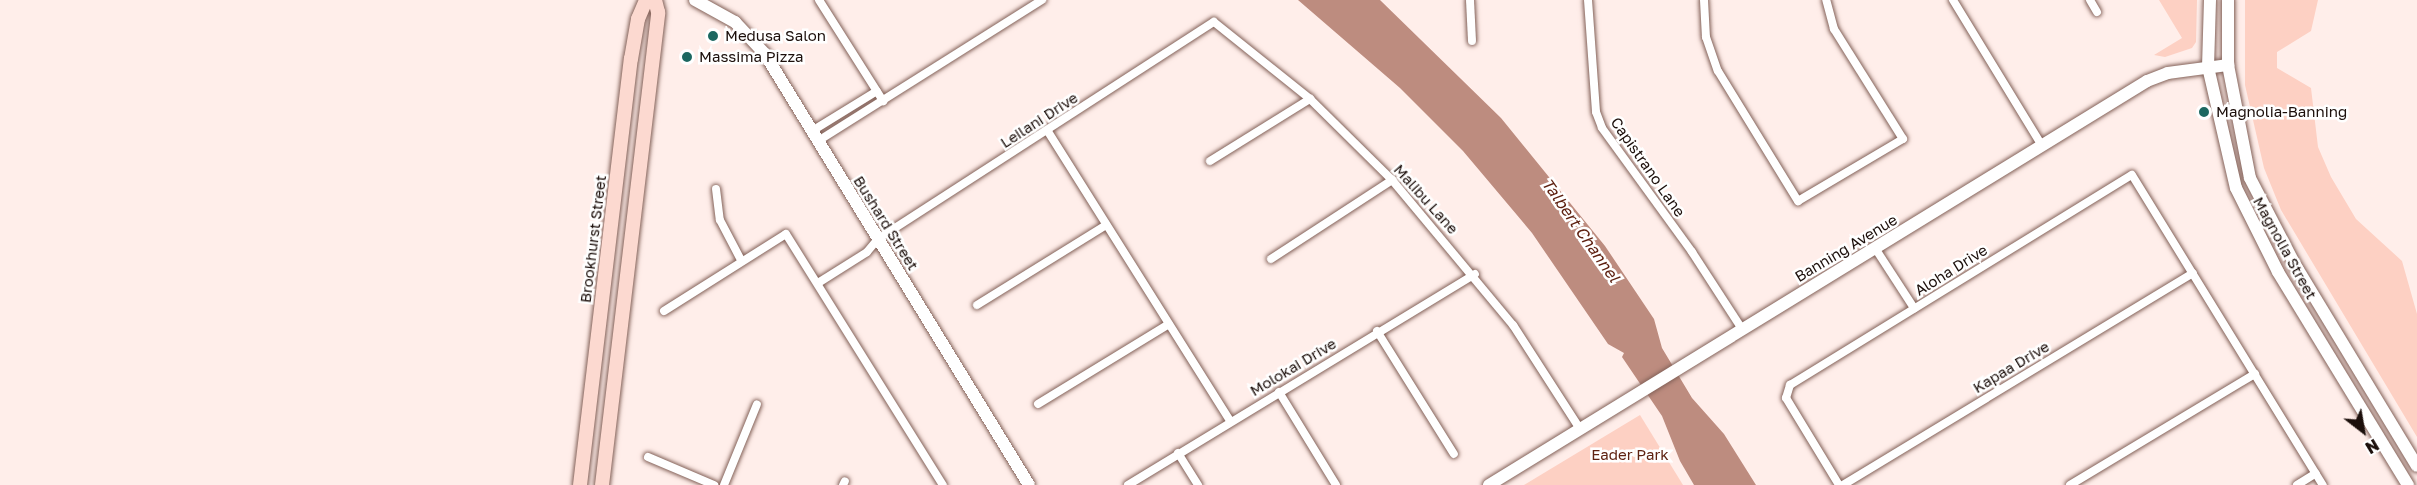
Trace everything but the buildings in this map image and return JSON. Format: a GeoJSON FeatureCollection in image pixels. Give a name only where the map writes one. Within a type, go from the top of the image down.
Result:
{"type":"FeatureCollection","features":[{"type":"Feature","properties":{"kind":"main road","name":"Brookhurst Street"},"geometry":{"type":"LineString","coordinates":[[582,485],[631,59],[638,19],[646,0]]}},
{"type":"Feature","properties":{"kind":"main road"},"geometry":{"type":"LineString","coordinates":[[602,485],[657,22],[655,0]]}},
{"type":"Feature","properties":{"kind":"street","name":"Bushard Street"},"geometry":{"type":"LineString","coordinates":[[695,0],[716,9],[751,36],[1029,485]]}},
{"type":"Feature","properties":{"kind":"street"},"geometry":{"type":"LineString","coordinates":[[819,0],[883,101]]}},
{"type":"Feature","properties":{"kind":"street"},"geometry":{"type":"LineString","coordinates":[[815,136],[883,101],[1042,0]]}},
{"type":"Feature","properties":{"kind":"street"},"geometry":{"type":"LineString","coordinates":[[1470,0],[1472,41]]}},
{"type":"Feature","properties":{"kind":"street","name":"Capistrano Lane"},"geometry":{"type":"LineString","coordinates":[[1588,0],[1596,112],[1602,128],[1692,252],[1742,329]]}},
{"type":"Feature","properties":{"kind":"street"},"geometry":{"type":"LineString","coordinates":[[1704,0],[1706,37],[1718,71],[1798,201],[1903,139],[1834,29],[1826,0]]}},
{"type":"Feature","properties":{"kind":"street"},"geometry":{"type":"LineString","coordinates":[[1953,0],[2042,146]]}},
{"type":"Feature","properties":{"kind":"street"},"geometry":{"type":"LineString","coordinates":[[2090,0],[2097,12]]}},
{"type":"Feature","properties":{"kind":"street","name":"Magnolia Street"},"geometry":{"type":"LineString","coordinates":[[2210,0],[2208,67],[2228,159],[2251,225],[2408,485]]}},
{"type":"Feature","properties":{"kind":"street","name":"Magnolia Street"},"geometry":{"type":"LineString","coordinates":[[2228,0],[2228,65],[2250,178],[2267,217],[2417,466]]}},
{"type":"Feature","properties":{"kind":"street","name":"Malibu Lane"},"geometry":{"type":"LineString","coordinates":[[1214,22],[1310,99],[1392,180],[1475,274],[1513,325],[1580,429]]}},
{"type":"Feature","properties":{"kind":"street","name":"Leilani Drive"},"geometry":{"type":"LineString","coordinates":[[818,283],[867,252],[878,239],[1214,22]]}},
{"type":"Feature","properties":{"kind":"street","name":"Banning Avenue"},"geometry":{"type":"LineString","coordinates":[[1489,485],[2147,81],[2168,73],[2228,65]]}},
{"type":"Feature","properties":{"kind":"street"},"geometry":{"type":"LineString","coordinates":[[815,136],[877,91]]}},
{"type":"Feature","properties":{"kind":"street"},"geometry":{"type":"LineString","coordinates":[[1210,160],[1310,99]]}},
{"type":"Feature","properties":{"kind":"street"},"geometry":{"type":"LineString","coordinates":[[1047,130],[1230,421]]}},
{"type":"Feature","properties":{"kind":"street","name":"Aloha Drive"},"geometry":{"type":"LineString","coordinates":[[1841,485],[1786,392],[1790,385],[2132,174],[2193,273]]}},
{"type":"Feature","properties":{"kind":"street"},"geometry":{"type":"LineString","coordinates":[[1271,259],[1392,180]]}},
{"type":"Feature","properties":{"kind":"street"},"geometry":{"type":"LineString","coordinates":[[716,189],[720,220],[741,260]]}},
{"type":"Feature","properties":{"kind":"street"},"geometry":{"type":"LineString","coordinates":[[977,305],[1106,225]]}},
{"type":"Feature","properties":{"kind":"street"},"geometry":{"type":"LineString","coordinates":[[664,311],[741,260],[786,234],[943,485]]}},
{"type":"Feature","properties":{"kind":"street"},"geometry":{"type":"LineString","coordinates":[[1875,248],[1914,308]]}},
{"type":"Feature","properties":{"kind":"street"},"geometry":{"type":"LineString","coordinates":[[2193,273],[2323,485]]}},
{"type":"Feature","properties":{"kind":"street","name":"Kapaa Drive"},"geometry":{"type":"LineString","coordinates":[[1841,485],[2193,273]]}},
{"type":"Feature","properties":{"kind":"street","name":"Molokai Drive"},"geometry":{"type":"LineString","coordinates":[[1128,485],[1377,331],[1475,274]]}},
{"type":"Feature","properties":{"kind":"street"},"geometry":{"type":"LineString","coordinates":[[1038,404],[1169,324]]}},
{"type":"Feature","properties":{"kind":"street"},"geometry":{"type":"LineString","coordinates":[[1377,331],[1454,454]]}},
{"type":"Feature","properties":{"kind":"street"},"geometry":{"type":"LineString","coordinates":[[2070,485],[2255,374]]}},
{"type":"Feature","properties":{"kind":"street"},"geometry":{"type":"LineString","coordinates":[[1279,392],[1336,485]]}},
{"type":"Feature","properties":{"kind":"street"},"geometry":{"type":"LineString","coordinates":[[724,485],[757,404]]}},
{"type":"Feature","properties":{"kind":"street"},"geometry":{"type":"LineString","coordinates":[[1178,453],[1198,485]]}},
{"type":"Feature","properties":{"kind":"street"},"geometry":{"type":"LineString","coordinates":[[648,457],[700,482],[714,485]]}},
{"type":"Feature","properties":{"kind":"street"},"geometry":{"type":"LineString","coordinates":[[2297,485],[2316,473]]}},
{"type":"Feature","properties":{"kind":"green space"},"geometry":{"type":"Polygon","coordinates":[[[2159,0],[2197,0],[2196,42],[2192,48],[2165,57],[2154,55],[2182,38],[2159,0]]]}},
{"type":"Feature","properties":{"kind":"green space"},"geometry":{"type":"Polygon","coordinates":[[[2245,0],[2318,0],[2311,31],[2277,52],[2277,68],[2311,88],[2318,147],[2331,177],[2356,219],[2402,261],[2417,314],[2417,437],[2281,210],[2264,168],[2245,85],[2245,0]]]}},
{"type":"Feature","properties":{"kind":"green space","name":"Eader Park"},"geometry":{"type":"Polygon","coordinates":[[[1640,415],[1683,485],[1524,485],[1640,415]]]}},
{"type":"Feature","properties":{"kind":"water","name":"Talbert Channel"},"geometry":{"type":"Polygon","coordinates":[[[1298,0],[1380,0],[1501,118],[1605,246],[1654,319],[1662,348],[1692,398],[1724,434],[1756,485],[1694,485],[1680,461],[1662,416],[1622,357],[1624,353],[1608,344],[1532,233],[1463,151],[1400,88],[1298,0]]]}},
{"type":"Feature","properties":{"kind":"place","name":"Medusa Salon"},"geometry":{"type":"Point","coordinates":[713,36]}},
{"type":"Feature","properties":{"kind":"place","name":"Massima Pizza"},"geometry":{"type":"Point","coordinates":[687,57]}},
{"type":"Feature","properties":{"kind":"place","name":"Magnolia-Banning"},"geometry":{"type":"Point","coordinates":[2204,112]}}]}
